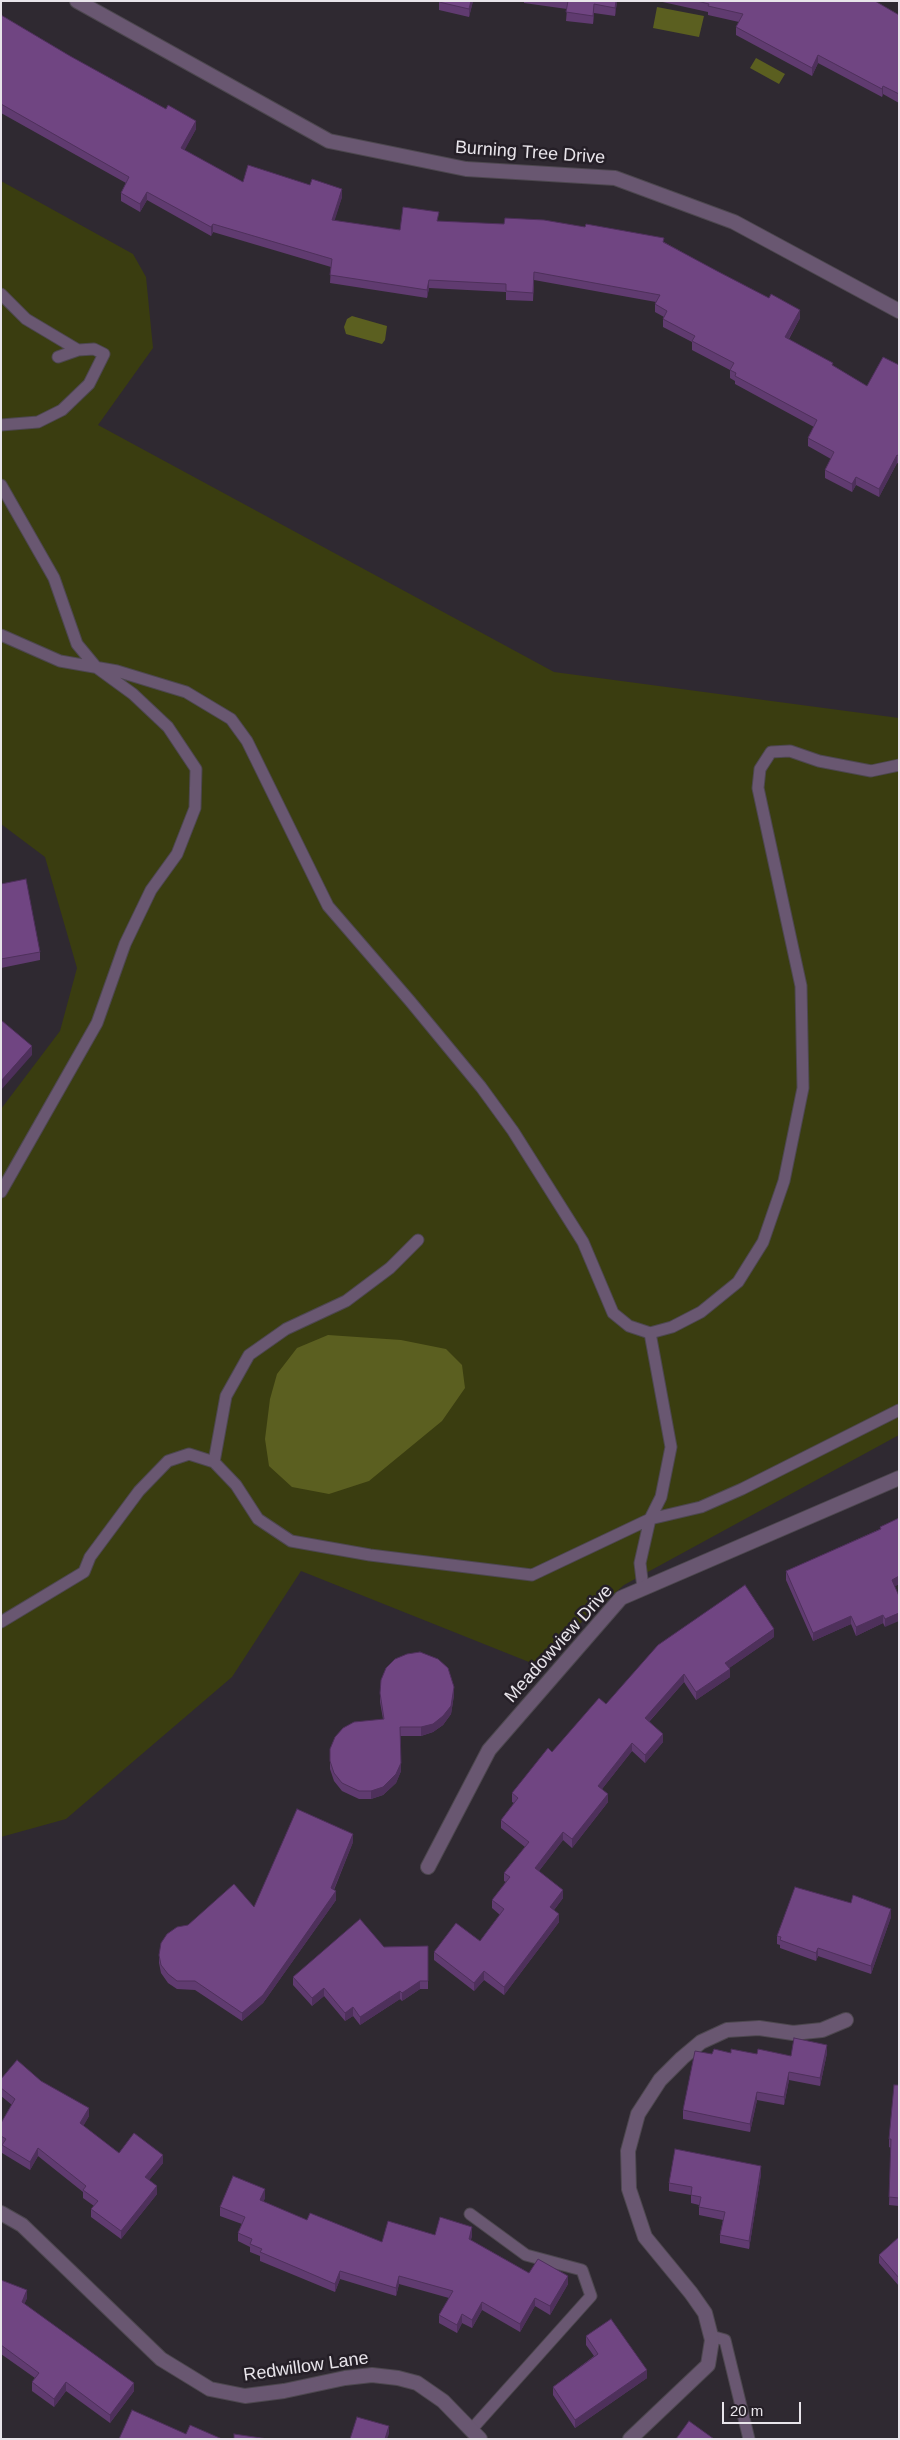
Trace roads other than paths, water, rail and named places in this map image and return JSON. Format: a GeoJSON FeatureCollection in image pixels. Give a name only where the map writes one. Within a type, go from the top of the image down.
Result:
{"type":"FeatureCollection","features":[{"type":"Feature","properties":{"kind":"street","name":"Burning Tree Drive"},"geometry":{"type":"LineString","coordinates":[[77,1],[329,141],[466,169],[615,178],[734,222],[899,311]]}},
{"type":"Feature","properties":{"kind":"street","name":"Meadowview Drive"},"geometry":{"type":"LineString","coordinates":[[428,1867],[489,1750],[621,1598],[899,1478]]}},
{"type":"Feature","properties":{"kind":"street"},"geometry":{"type":"LineString","coordinates":[[630,2439],[708,2365],[711,2336],[705,2313],[645,2237],[629,2189],[628,2151],[638,2114],[660,2080],[682,2058],[701,2042],[727,2030],[759,2028],[793,2033],[822,2030],[846,2020]]}},
{"type":"Feature","properties":{"kind":"street","name":"Redwillow Lane"},"geometry":{"type":"LineString","coordinates":[[1,2213],[22,2225],[161,2360],[210,2389],[245,2396],[284,2391],[345,2378],[372,2375],[398,2378],[417,2383],[444,2401],[475,2434]]}},
{"type":"Feature","properties":{"kind":"lane"},"geometry":{"type":"LineString","coordinates":[[1,294],[26,319],[78,350]]}},
{"type":"Feature","properties":{"kind":"lane"},"geometry":{"type":"LineString","coordinates":[[1,425],[38,422],[62,410],[88,384],[104,354],[94,349],[78,350],[58,357]]}},
{"type":"Feature","properties":{"kind":"lane"},"geometry":{"type":"LineString","coordinates":[[1,485],[54,578],[77,644],[96,667],[133,694],[168,727],[196,769],[195,808],[177,854],[150,890],[125,944],[97,1023],[1,1192]]}},
{"type":"Feature","properties":{"kind":"lane"},"geometry":{"type":"LineString","coordinates":[[1,635],[60,661],[117,671],[186,692],[231,718],[251,748],[328,906],[416,1008],[481,1087],[514,1131],[583,1242],[613,1313],[629,1326],[650,1333],[672,1327],[702,1312],[738,1282],[763,1242],[784,1181],[803,1088],[801,986],[758,788],[760,769],[772,752],[790,751],[819,761],[871,771],[899,765]]}},
{"type":"Feature","properties":{"kind":"lane"},"geometry":{"type":"LineString","coordinates":[[214,1462],[226,1396],[249,1355],[286,1329],[346,1301],[390,1268],[418,1240]]}},
{"type":"Feature","properties":{"kind":"lane"},"geometry":{"type":"LineString","coordinates":[[643,1588],[640,1563],[650,1520],[661,1497],[671,1447],[650,1333]]}},
{"type":"Feature","properties":{"kind":"lane"},"geometry":{"type":"LineString","coordinates":[[1,1622],[84,1572],[90,1557],[134,1498],[168,1461],[189,1454],[214,1462],[236,1485],[258,1519],[291,1540],[370,1555],[532,1575],[650,1520],[701,1507],[742,1489],[899,1410]]}},
{"type":"Feature","properties":{"kind":"lane"},"geometry":{"type":"LineString","coordinates":[[470,2214],[526,2256],[582,2270],[591,2296],[475,2434]]}},
{"type":"Feature","properties":{"kind":"lane"},"geometry":{"type":"LineString","coordinates":[[711,2336],[725,2340],[749,2439]]}}]}
